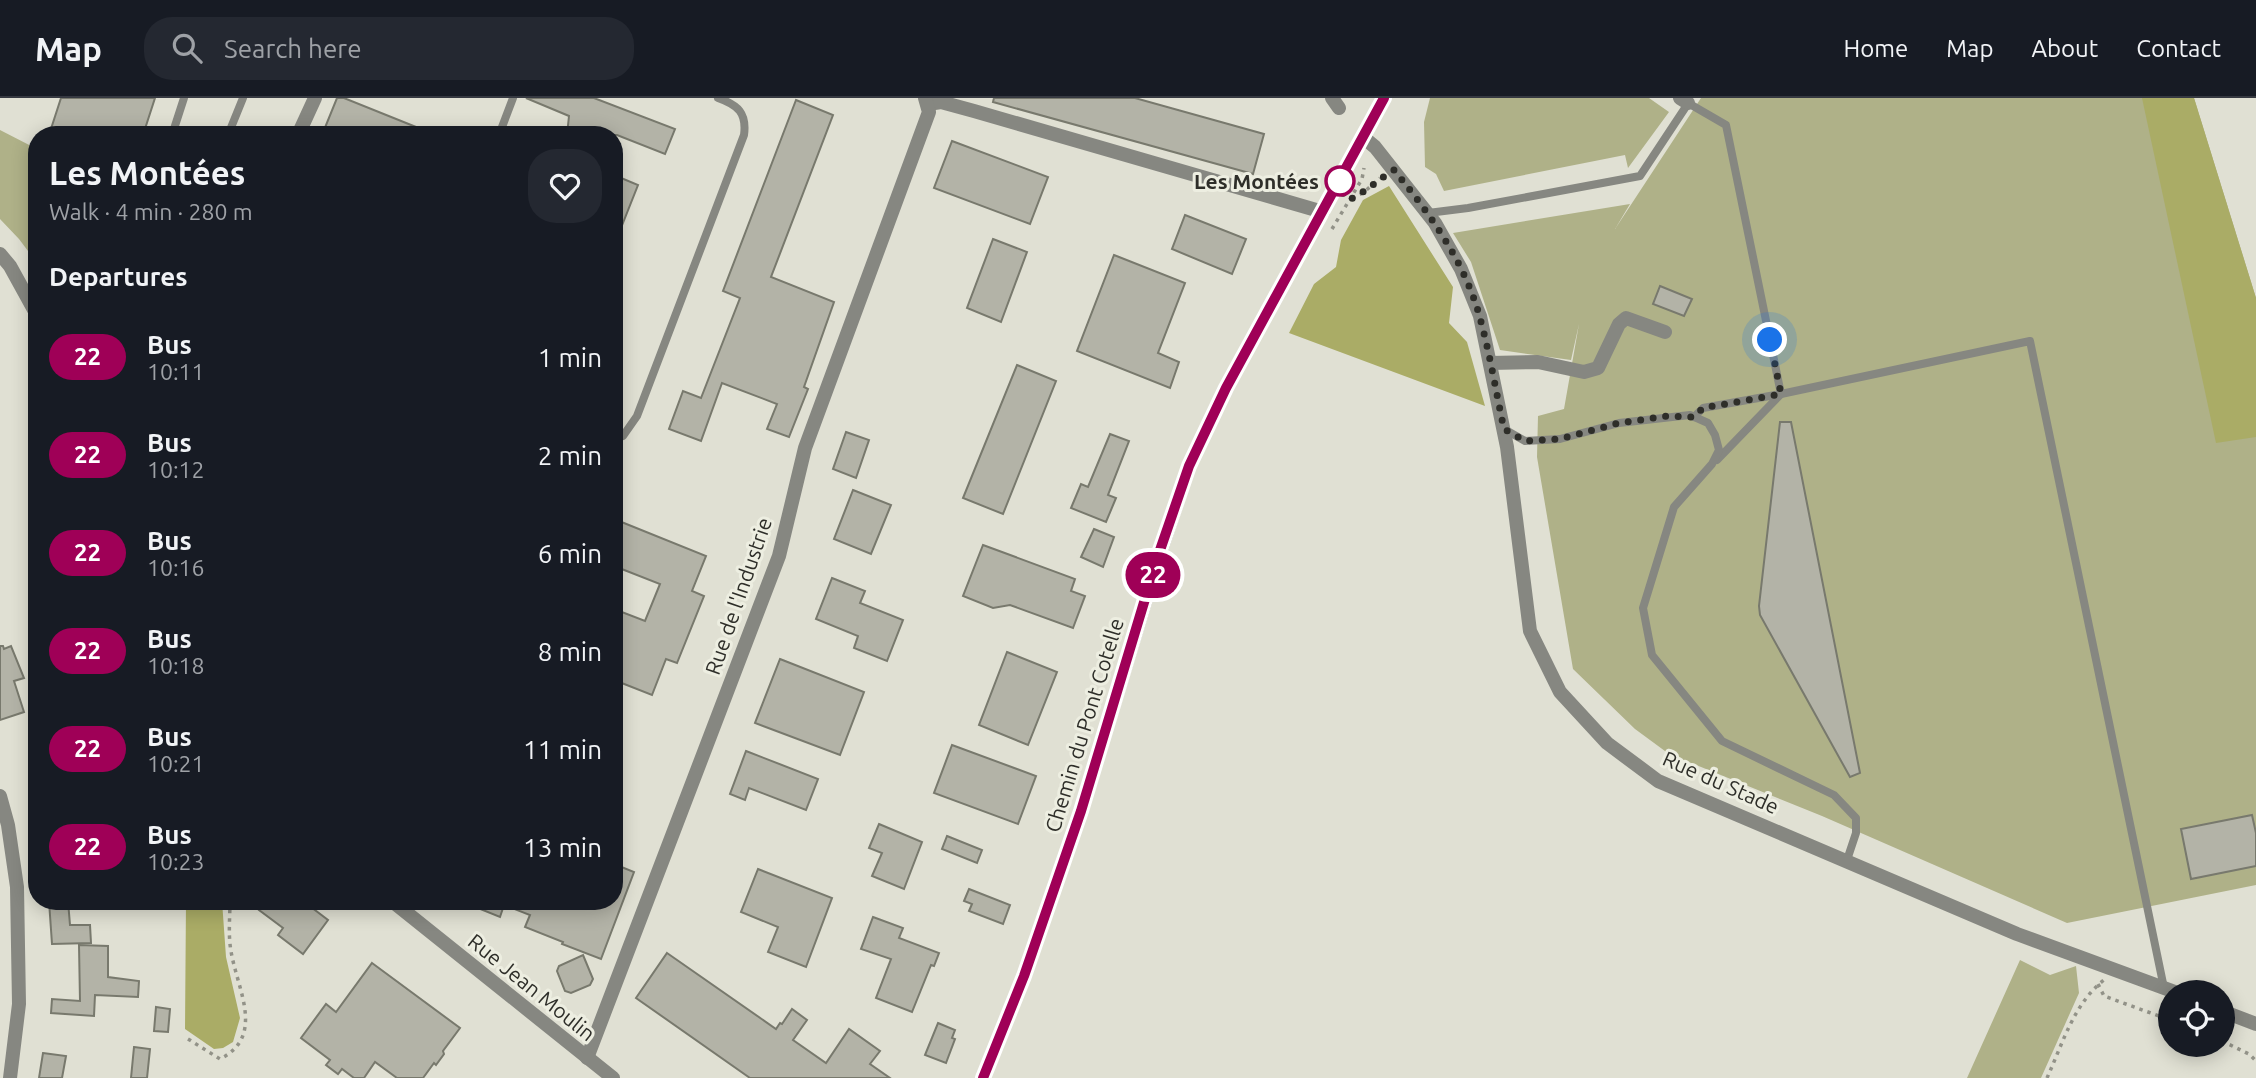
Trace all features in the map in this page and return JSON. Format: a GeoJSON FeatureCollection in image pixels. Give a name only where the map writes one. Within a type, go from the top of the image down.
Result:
{"type":"FeatureCollection","features":[{"type":"Feature","properties":{"kind":"street"},"geometry":{"type":"LineString","coordinates":[[302,126],[315,98]]}},
{"type":"Feature","properties":{"kind":"street","name":"Chemin du Pont Cotelle"},"geometry":{"type":"LineString","coordinates":[[983,1078],[1024,976],[1081,811],[1158,556],[1189,466],[1226,388],[1384,98]]}},
{"type":"Feature","properties":{"kind":"street"},"geometry":{"type":"LineString","coordinates":[[926,101],[942,102],[1323,212]]}},
{"type":"Feature","properties":{"kind":"street","name":"Rue de l'Industrie"},"geometry":{"type":"LineString","coordinates":[[587,1058],[779,556],[805,448],[929,112],[926,101]]}},
{"type":"Feature","properties":{"kind":"street","name":"Rue du Stade"},"geometry":{"type":"LineString","coordinates":[[1366,132],[1448,243],[1480,316],[1504,429],[1530,631],[1560,692],[1607,743],[1658,780],[2017,934],[2158,986]]}},
{"type":"Feature","properties":{"kind":"street"},"geometry":{"type":"LineString","coordinates":[[0,254],[28,299]]}},
{"type":"Feature","properties":{"kind":"street"},"geometry":{"type":"LineString","coordinates":[[1490,363],[1538,362],[1584,372],[1598,368],[1619,324],[1626,318],[1665,332]]}},
{"type":"Feature","properties":{"kind":"street"},"geometry":{"type":"LineString","coordinates":[[0,796],[8,825],[17,887],[19,1003],[10,1078]]}},
{"type":"Feature","properties":{"kind":"street","name":"Rue Jean Moulin"},"geometry":{"type":"LineString","coordinates":[[403,910],[613,1078]]}},
{"type":"Feature","properties":{"kind":"street"},"geometry":{"type":"LineString","coordinates":[[2235,1016],[2256,1024]]}},
{"type":"Feature","properties":{"kind":"lane"},"geometry":{"type":"LineString","coordinates":[[175,126],[184,98]]}},
{"type":"Feature","properties":{"kind":"lane"},"geometry":{"type":"LineString","coordinates":[[232,126],[243,98]]}},
{"type":"Feature","properties":{"kind":"lane"},"geometry":{"type":"LineString","coordinates":[[502,126],[513,98]]}},
{"type":"Feature","properties":{"kind":"lane"},"geometry":{"type":"LineString","coordinates":[[623,436],[637,416],[744,135],[745,118],[737,106],[718,98]]}},
{"type":"Feature","properties":{"kind":"lane"},"geometry":{"type":"LineString","coordinates":[[737,106],[743,98]]}},
{"type":"Feature","properties":{"kind":"lane"},"geometry":{"type":"LineString","coordinates":[[1428,213],[1640,176],[1687,100],[1726,125],[1781,394]]}},
{"type":"Feature","properties":{"kind":"lane"},"geometry":{"type":"LineString","coordinates":[[1694,417],[1703,408],[2030,341],[2167,980]]}},
{"type":"Feature","properties":{"kind":"lane"},"geometry":{"type":"LineString","coordinates":[[1781,394],[1674,507],[1643,608],[1652,655],[1722,741],[1834,795],[1856,818],[1856,833],[1847,860]]}},
{"type":"Feature","properties":{"kind":"lane"},"geometry":{"type":"LineString","coordinates":[[1504,429],[1525,441],[1560,439],[1619,423],[1668,416],[1694,417],[1708,423],[1715,435],[1719,450],[1712,464]]}},
{"type":"Feature","properties":{"kind":"path"},"geometry":{"type":"LineString","coordinates":[[1328,235],[1362,179],[1364,167],[1375,147]]}},
{"type":"Feature","properties":{"kind":"path"},"geometry":{"type":"LineString","coordinates":[[1344,197],[1351,199],[1363,193],[1394,170]]}},
{"type":"Feature","properties":{"kind":"path"},"geometry":{"type":"LineString","coordinates":[[188,1039],[220,1059],[240,1044],[246,1027],[245,1011],[230,948],[230,910]]}},
{"type":"Feature","properties":{"kind":"path"},"geometry":{"type":"LineString","coordinates":[[2047,1078],[2075,1015],[2098,984],[2104,996],[2158,1016]]}},
{"type":"Feature","properties":{"kind":"path"},"geometry":{"type":"LineString","coordinates":[[2235,1047],[2256,1061]]}},
{"type":"Feature","properties":{"kind":"green space"},"geometry":{"type":"Polygon","coordinates":[[[1430,98],[1649,98],[1669,112],[1628,168],[1625,155],[1444,191],[1436,174],[1425,167],[1424,122],[1430,98]]]}},
{"type":"Feature","properties":{"kind":"green space"},"geometry":{"type":"Polygon","coordinates":[[[1701,98],[2194,98],[2256,298],[2256,885],[2067,923],[1822,816],[1669,754],[1635,729],[1573,669],[1537,457],[1538,416],[1564,409],[1579,324],[1571,360],[1500,350],[1471,262],[1453,233],[1630,204],[1615,229],[1701,98]]]}},
{"type":"Feature","properties":{"kind":"green space"},"geometry":{"type":"Polygon","coordinates":[[[2142,98],[2194,98],[2256,298],[2256,437],[2216,443],[2142,98]]]}},
{"type":"Feature","properties":{"kind":"green space"},"geometry":{"type":"Polygon","coordinates":[[[0,130],[28,144],[28,251],[0,219],[0,130]]]}},
{"type":"Feature","properties":{"kind":"green space"},"geometry":{"type":"Polygon","coordinates":[[[1389,186],[1453,287],[1449,323],[1467,342],[1485,406],[1289,333],[1314,284],[1336,267],[1341,240],[1363,200],[1389,186]]]}},
{"type":"Feature","properties":{"kind":"green space"},"geometry":{"type":"Polygon","coordinates":[[[186,910],[223,910],[226,957],[240,1018],[233,1042],[223,1048],[214,1049],[185,1029],[186,910]]]}},
{"type":"Feature","properties":{"kind":"green space"},"geometry":{"type":"Polygon","coordinates":[[[2020,960],[2050,975],[2076,966],[2079,993],[2041,1078],[1967,1078],[2020,960]]]}},
{"type":"Feature","properties":{"kind":"building"},"geometry":{"type":"Polygon","coordinates":[[[61,98],[155,98],[146,126],[52,126],[61,98]]]}},
{"type":"Feature","properties":{"kind":"building"},"geometry":{"type":"Polygon","coordinates":[[[337,98],[344,98],[414,126],[326,126],[337,98]]]}},
{"type":"Feature","properties":{"kind":"building"},"geometry":{"type":"Polygon","coordinates":[[[526,98],[594,98],[675,129],[665,154],[623,137],[623,126],[568,126],[569,116],[526,98]]]}},
{"type":"Feature","properties":{"kind":"building"},"geometry":{"type":"Polygon","coordinates":[[[994,98],[1135,98],[1264,134],[1253,174],[993,102],[994,98]]]}},
{"type":"Feature","properties":{"kind":"building"},"geometry":{"type":"Polygon","coordinates":[[[796,100],[833,115],[771,277],[834,302],[804,387],[808,389],[789,437],[767,429],[777,404],[722,383],[701,441],[669,429],[683,391],[701,398],[740,298],[723,291],[796,100]]]}},
{"type":"Feature","properties":{"kind":"building"},"geometry":{"type":"Polygon","coordinates":[[[952,141],[1048,177],[1030,224],[934,188],[952,141]]]}},
{"type":"Feature","properties":{"kind":"building"},"geometry":{"type":"Polygon","coordinates":[[[623,179],[638,185],[623,223],[623,179]]]}},
{"type":"Feature","properties":{"kind":"building"},"geometry":{"type":"Polygon","coordinates":[[[1185,215],[1246,239],[1232,274],[1172,249],[1185,215]]]}},
{"type":"Feature","properties":{"kind":"building"},"geometry":{"type":"Polygon","coordinates":[[[993,239],[1027,252],[1001,322],[967,308],[993,239]]]}},
{"type":"Feature","properties":{"kind":"building"},"geometry":{"type":"Polygon","coordinates":[[[1114,255],[1185,283],[1158,353],[1179,362],[1170,388],[1077,351],[1114,255]]]}},
{"type":"Feature","properties":{"kind":"building"},"geometry":{"type":"Polygon","coordinates":[[[1660,286],[1692,299],[1684,316],[1653,304],[1660,286]]]}},
{"type":"Feature","properties":{"kind":"building"},"geometry":{"type":"Polygon","coordinates":[[[1017,365],[1056,381],[1003,514],[963,498],[1017,365]]]}},
{"type":"Feature","properties":{"kind":"building"},"geometry":{"type":"Polygon","coordinates":[[[1780,422],[1791,422],[1860,773],[1850,777],[1760,615],[1780,422]]]}},
{"type":"Feature","properties":{"kind":"building"},"geometry":{"type":"Polygon","coordinates":[[[846,432],[869,440],[856,478],[833,469],[846,432]]]}},
{"type":"Feature","properties":{"kind":"building"},"geometry":{"type":"Polygon","coordinates":[[[1110,434],[1129,441],[1108,495],[1116,498],[1106,522],[1071,508],[1081,484],[1088,487],[1110,434]]]}},
{"type":"Feature","properties":{"kind":"building"},"geometry":{"type":"Polygon","coordinates":[[[853,490],[891,505],[871,554],[834,539],[853,490]]]}},
{"type":"Feature","properties":{"kind":"building"},"geometry":{"type":"Polygon","coordinates":[[[623,523],[706,556],[692,591],[704,596],[677,663],[666,659],[652,695],[623,684],[623,612],[645,621],[660,584],[623,570],[623,523]]]}},
{"type":"Feature","properties":{"kind":"building"},"geometry":{"type":"Polygon","coordinates":[[[1094,529],[1114,537],[1103,567],[1081,557],[1094,529]]]}},
{"type":"Feature","properties":{"kind":"building"},"geometry":{"type":"Polygon","coordinates":[[[983,545],[1075,579],[1071,591],[1085,596],[1073,628],[1010,605],[993,608],[963,596],[983,545]]]}},
{"type":"Feature","properties":{"kind":"building"},"geometry":{"type":"Polygon","coordinates":[[[832,578],[865,591],[860,603],[903,620],[887,661],[854,648],[858,636],[816,619],[832,578]]]}},
{"type":"Feature","properties":{"kind":"building"},"geometry":{"type":"Polygon","coordinates":[[[0,646],[4,649],[11,646],[24,678],[14,681],[24,712],[0,720],[0,646]]]}},
{"type":"Feature","properties":{"kind":"building"},"geometry":{"type":"Polygon","coordinates":[[[1007,652],[1057,672],[1028,745],[979,725],[1007,652]]]}},
{"type":"Feature","properties":{"kind":"building"},"geometry":{"type":"Polygon","coordinates":[[[780,659],[864,692],[840,755],[755,723],[780,659]]]}},
{"type":"Feature","properties":{"kind":"building"},"geometry":{"type":"Polygon","coordinates":[[[952,745],[1036,776],[1018,824],[934,793],[952,745]]]}},
{"type":"Feature","properties":{"kind":"building"},"geometry":{"type":"Polygon","coordinates":[[[746,751],[818,779],[806,810],[749,788],[745,800],[730,794],[746,751]]]}},
{"type":"Feature","properties":{"kind":"building"},"geometry":{"type":"Polygon","coordinates":[[[2252,815],[2256,833],[2256,866],[2191,879],[2181,829],[2252,815]]]}},
{"type":"Feature","properties":{"kind":"building"},"geometry":{"type":"Polygon","coordinates":[[[879,824],[922,842],[904,889],[872,876],[882,853],[869,848],[879,824]]]}},
{"type":"Feature","properties":{"kind":"building"},"geometry":{"type":"Polygon","coordinates":[[[947,836],[982,850],[977,863],[942,849],[947,836]]]}},
{"type":"Feature","properties":{"kind":"building"},"geometry":{"type":"Polygon","coordinates":[[[623,868],[634,872],[623,901],[623,868]]]}},
{"type":"Feature","properties":{"kind":"building"},"geometry":{"type":"Polygon","coordinates":[[[758,869],[832,898],[806,967],[768,952],[778,927],[741,912],[758,869]]]}},
{"type":"Feature","properties":{"kind":"building"},"geometry":{"type":"Polygon","coordinates":[[[969,889],[1010,905],[1003,924],[969,911],[972,904],[964,901],[969,889]]]}},
{"type":"Feature","properties":{"kind":"building"},"geometry":{"type":"Polygon","coordinates":[[[50,910],[69,910],[70,925],[90,925],[91,943],[52,944],[50,910]]]}},
{"type":"Feature","properties":{"kind":"building"},"geometry":{"type":"Polygon","coordinates":[[[259,910],[315,910],[328,920],[303,954],[278,935],[283,928],[259,910]]]}},
{"type":"Feature","properties":{"kind":"building"},"geometry":{"type":"Polygon","coordinates":[[[483,910],[502,910],[500,917],[483,910]]]}},
{"type":"Feature","properties":{"kind":"building"},"geometry":{"type":"Polygon","coordinates":[[[517,910],[620,910],[601,959],[525,927],[530,915],[517,910]]]}},
{"type":"Feature","properties":{"kind":"building"},"geometry":{"type":"Polygon","coordinates":[[[873,917],[903,928],[899,938],[939,953],[934,966],[931,965],[912,1012],[876,998],[891,959],[861,949],[873,917]]]}},
{"type":"Feature","properties":{"kind":"building"},"geometry":{"type":"Polygon","coordinates":[[[79,945],[108,946],[108,977],[139,981],[138,997],[95,995],[94,1016],[51,1013],[52,999],[80,1001],[79,945]]]}},
{"type":"Feature","properties":{"kind":"building"},"geometry":{"type":"Polygon","coordinates":[[[667,953],[776,1029],[792,1009],[807,1020],[793,1040],[826,1063],[849,1029],[880,1051],[870,1064],[890,1078],[750,1078],[636,998],[667,953]]]}},
{"type":"Feature","properties":{"kind":"building"},"geometry":{"type":"Polygon","coordinates":[[[583,955],[593,979],[590,985],[571,993],[565,991],[557,971],[559,966],[583,955]]]}},
{"type":"Feature","properties":{"kind":"building"},"geometry":{"type":"Polygon","coordinates":[[[372,963],[460,1028],[436,1065],[434,1063],[423,1078],[397,1078],[375,1062],[364,1078],[354,1078],[342,1069],[338,1074],[326,1065],[330,1060],[301,1038],[326,1004],[336,1012],[372,963]]]}},
{"type":"Feature","properties":{"kind":"building"},"geometry":{"type":"Polygon","coordinates":[[[156,1007],[170,1009],[168,1032],[154,1031],[156,1007]]]}},
{"type":"Feature","properties":{"kind":"building"},"geometry":{"type":"Polygon","coordinates":[[[938,1023],[955,1030],[952,1038],[955,1039],[946,1063],[925,1055],[938,1023]]]}},
{"type":"Feature","properties":{"kind":"building"},"geometry":{"type":"Polygon","coordinates":[[[134,1047],[150,1049],[147,1078],[131,1078],[134,1047]]]}},
{"type":"Feature","properties":{"kind":"building"},"geometry":{"type":"Polygon","coordinates":[[[43,1053],[66,1056],[62,1078],[39,1078],[43,1053]]]}},
{"type":"Feature","properties":{"kind":"bus line","name":"22"},"geometry":{"type":"LineString","coordinates":[[983,1078],[1024,976],[1081,811],[1158,556],[1189,466],[1226,388],[1384,98]]}},
{"type":"Feature","properties":{"kind":"place","name":"Les Montées"},"geometry":{"type":"Point","coordinates":[1340,181]}},
{"type":"Feature","properties":{"kind":"route"},"geometry":{"type":"LineString","coordinates":[[1340,181],[1344,197],[1351,199],[1394,170],[1435,223],[1461,269],[1480,316],[1504,429],[1525,441],[1560,439],[1619,423],[1668,416],[1694,417],[1703,408],[1781,394],[1770,340]]}}]}
